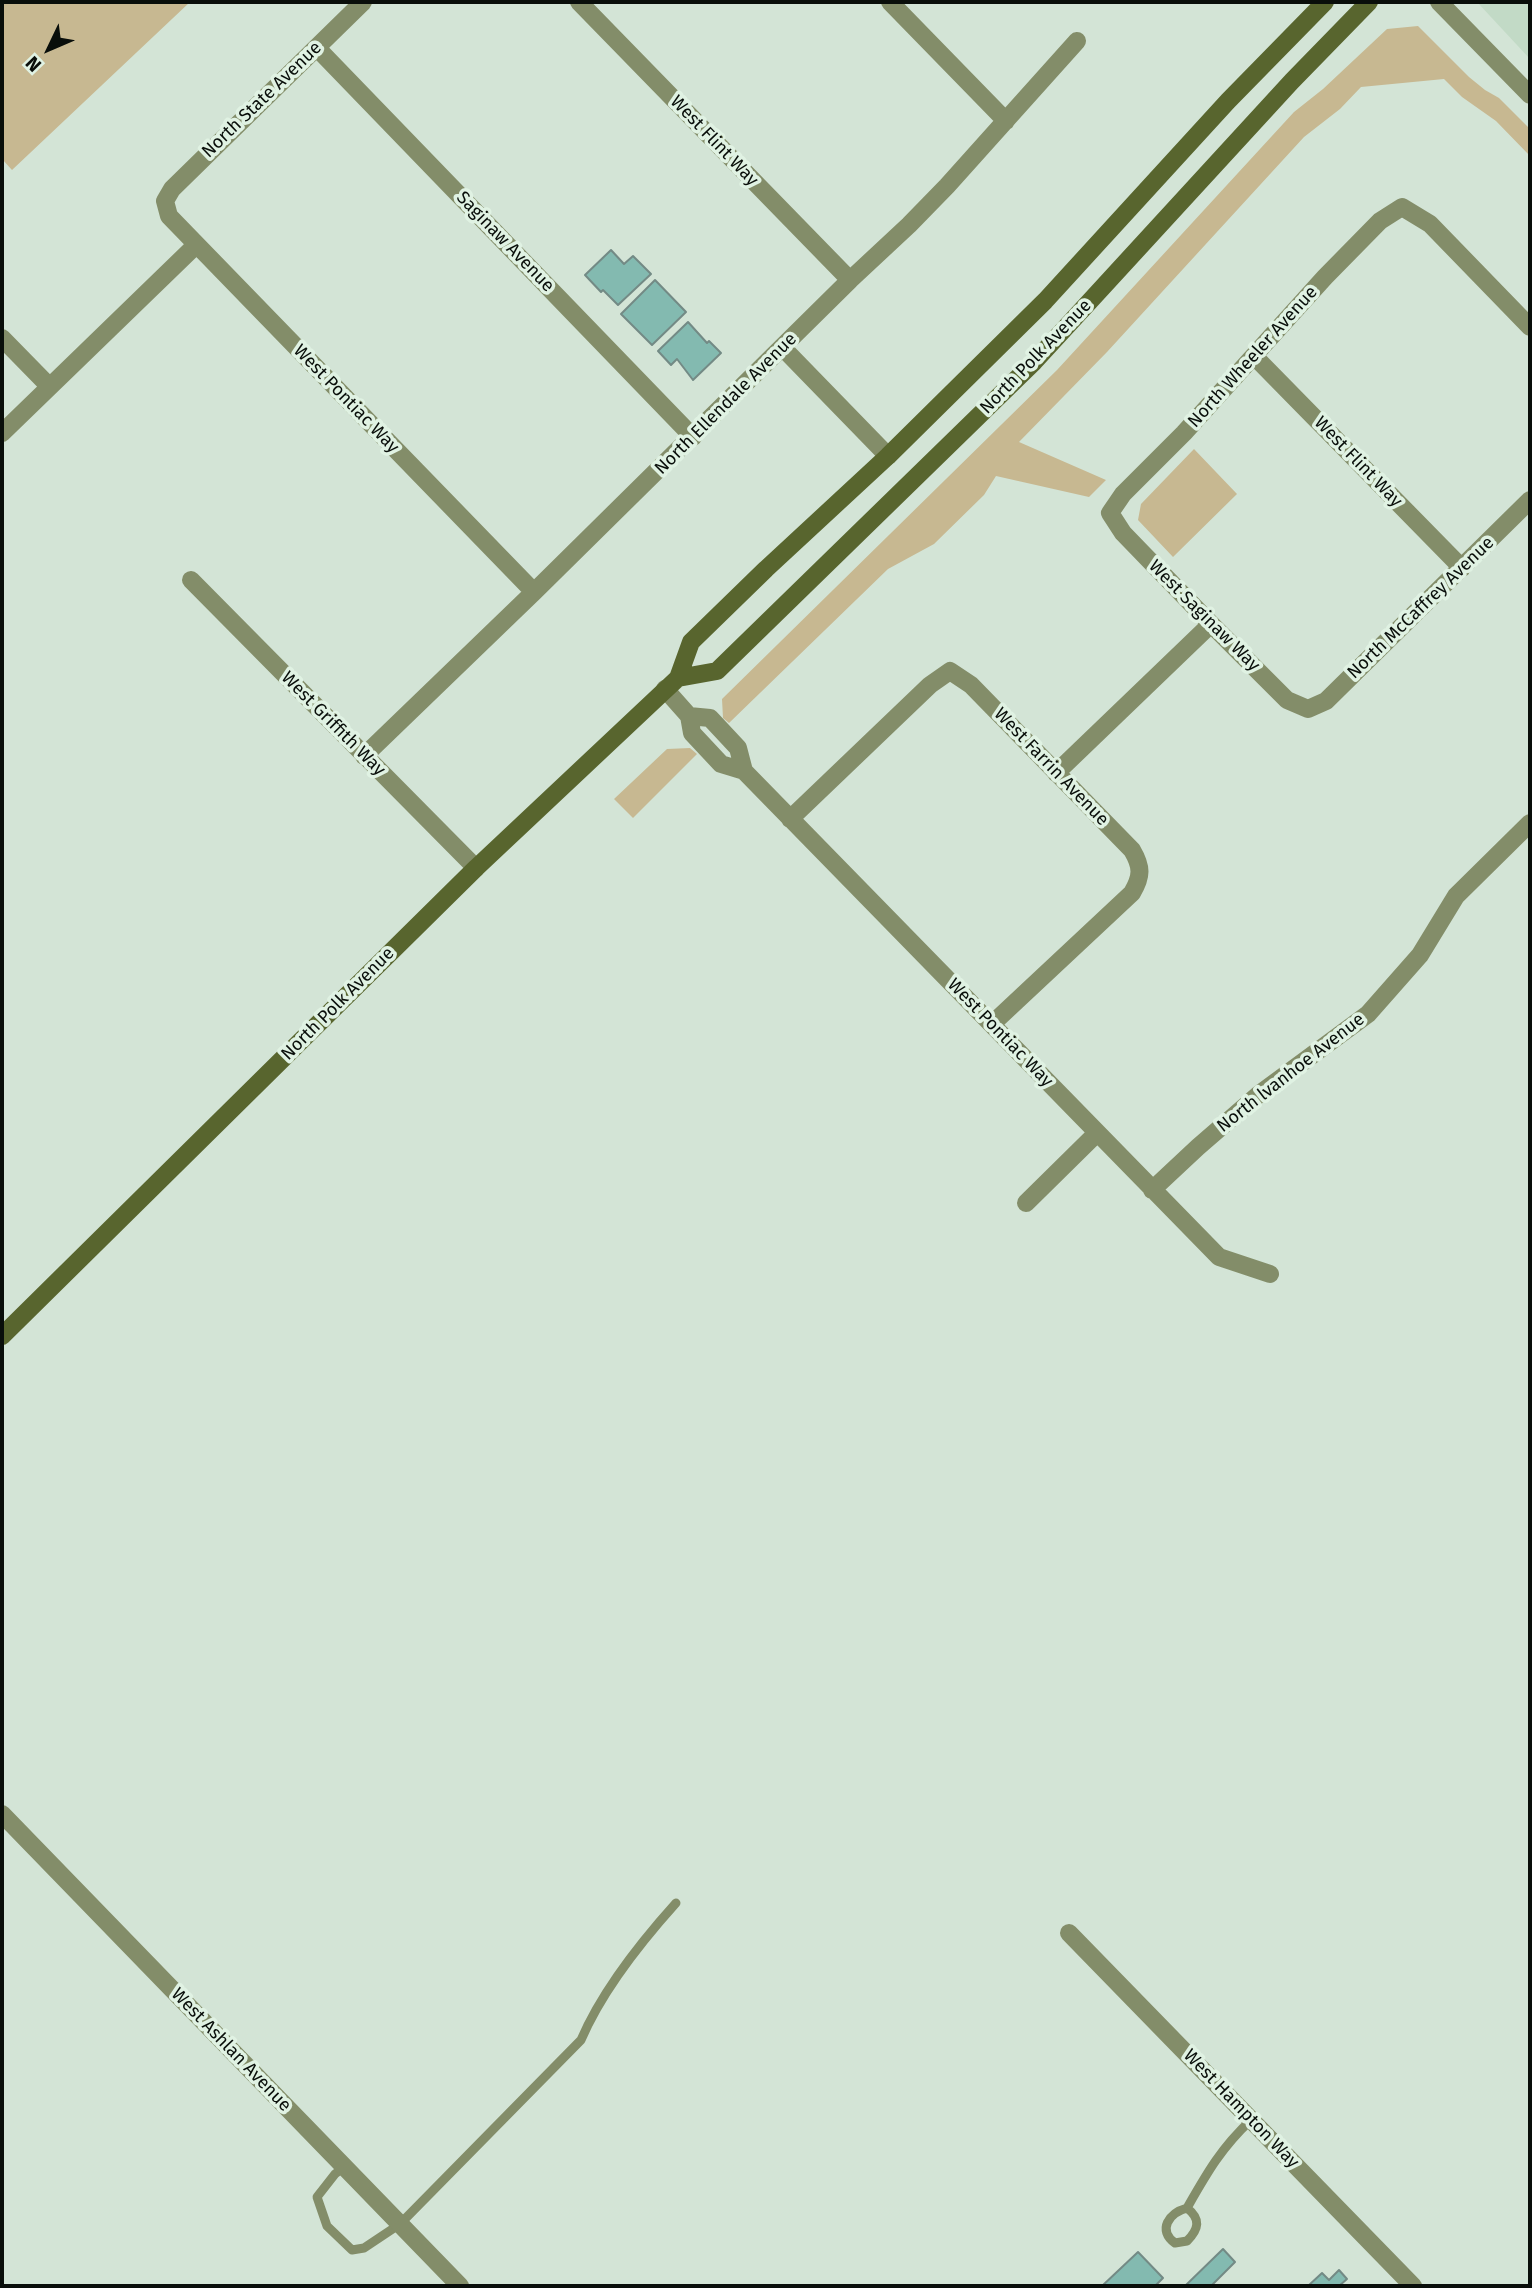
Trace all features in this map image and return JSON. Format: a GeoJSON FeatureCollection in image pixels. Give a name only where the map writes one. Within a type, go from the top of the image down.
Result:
{"type":"FeatureCollection","features":[{"type":"Feature","properties":{"kind":"main road","name":"North Polk Avenue"},"geometry":{"type":"LineString","coordinates":[[2,1336],[476,868],[672,684],[691,642],[888,456],[1045,301],[1228,101],[1325,2]]}},
{"type":"Feature","properties":{"kind":"main road","name":"North Polk Avenue"},"geometry":{"type":"LineString","coordinates":[[672,684],[717,671],[925,469],[1073,322],[1292,81],[1369,2]]}},
{"type":"Feature","properties":{"kind":"street","name":"North State Avenue"},"geometry":{"type":"LineString","coordinates":[[165,201],[172,189],[363,2]]}},
{"type":"Feature","properties":{"kind":"street","name":"West Flint Way"},"geometry":{"type":"LineString","coordinates":[[579,2],[850,280]]}},
{"type":"Feature","properties":{"kind":"street"},"geometry":{"type":"LineString","coordinates":[[890,2],[1006,121]]}},
{"type":"Feature","properties":{"kind":"street"},"geometry":{"type":"LineString","coordinates":[[1439,2],[1530,95]]}},
{"type":"Feature","properties":{"kind":"street","name":"North Ellendale Avenue"},"geometry":{"type":"LineString","coordinates":[[364,756],[947,186],[1077,41]]}},
{"type":"Feature","properties":{"kind":"street","name":"Saginaw Avenue"},"geometry":{"type":"LineString","coordinates":[[317,48],[693,437]]}},
{"type":"Feature","properties":{"kind":"street","name":"West Pontiac Way"},"geometry":{"type":"LineString","coordinates":[[165,201],[169,216],[196,245],[534,592]]}},
{"type":"Feature","properties":{"kind":"street","name":"North Wheeler Avenue"},"geometry":{"type":"LineString","coordinates":[[1110,513],[1123,494],[1184,433],[1380,221],[1402,206],[1430,224],[1530,327]]}},
{"type":"Feature","properties":{"kind":"street"},"geometry":{"type":"LineString","coordinates":[[2,433],[196,245]]}},
{"type":"Feature","properties":{"kind":"street"},"geometry":{"type":"LineString","coordinates":[[2,338],[49,386]]}},
{"type":"Feature","properties":{"kind":"street"},"geometry":{"type":"LineString","coordinates":[[782,347],[888,456]]}},
{"type":"Feature","properties":{"kind":"street","name":"West Flint Way"},"geometry":{"type":"LineString","coordinates":[[1254,356],[1462,568]]}},
{"type":"Feature","properties":{"kind":"street","name":"North McCaffrey Avenue"},"geometry":{"type":"LineString","coordinates":[[1308,709],[1326,701],[1530,500]]}},
{"type":"Feature","properties":{"kind":"street","name":"West Saginaw Way"},"geometry":{"type":"LineString","coordinates":[[1110,513],[1123,533],[1210,624],[1287,700],[1308,709]]}},
{"type":"Feature","properties":{"kind":"street","name":"West Griffith Way"},"geometry":{"type":"LineString","coordinates":[[191,580],[476,868]]}},
{"type":"Feature","properties":{"kind":"street"},"geometry":{"type":"LineString","coordinates":[[1056,773],[1210,624]]}},
{"type":"Feature","properties":{"kind":"street","name":"West Farrin Avenue"},"geometry":{"type":"LineString","coordinates":[[790,819],[930,685],[950,671],[971,685],[1132,850],[1140,863],[1140,878],[1132,893],[992,1024]]}},
{"type":"Feature","properties":{"kind":"street","name":"West Pontiac Way"},"geometry":{"type":"LineString","coordinates":[[672,684],[689,716],[692,733],[721,764],[744,771],[1152,1191],[1219,1257],[1270,1274]]}},
{"type":"Feature","properties":{"kind":"street","name":"North lvanhoe Avenue"},"geometry":{"type":"LineString","coordinates":[[1152,1191],[1258,1095],[1368,1014],[1420,955],[1456,896],[1530,823]]}},
{"type":"Feature","properties":{"kind":"street"},"geometry":{"type":"LineString","coordinates":[[1026,1203],[1097,1133]]}},
{"type":"Feature","properties":{"kind":"street","name":"West Ashlan Avenue"},"geometry":{"type":"LineString","coordinates":[[2,1814],[460,2286]]}},
{"type":"Feature","properties":{"kind":"street","name":"West Hampton Way"},"geometry":{"type":"LineString","coordinates":[[1069,1933],[1413,2286]]}},
{"type":"Feature","properties":{"kind":"lane"},"geometry":{"type":"LineString","coordinates":[[344,2166],[317,2197],[327,2226],[355,2251],[400,2224],[581,2040],[589,2021],[622,1971],[676,1903]]}},
{"type":"Feature","properties":{"kind":"lane"},"geometry":{"type":"LineString","coordinates":[[1186,2208],[1211,2165],[1230,2140],[1251,2120]]}},
{"type":"Feature","properties":{"kind":"shaded area"},"geometry":{"type":"Polygon","coordinates":[[[2,2],[190,2],[12,170],[2,159],[2,2]]]}},
{"type":"Feature","properties":{"kind":"shaded area"},"geometry":{"type":"Polygon","coordinates":[[[1477,2],[1530,2],[1530,59],[1477,2]]]}},
{"type":"Feature","properties":{"kind":"shaded area"},"geometry":{"type":"Polygon","coordinates":[[[1418,26],[1469,77],[1499,98],[1530,129],[1530,156],[1496,121],[1462,97],[1444,79],[1361,87],[1340,109],[1304,137],[1107,352],[1019,442],[1106,480],[1089,497],[996,476],[984,495],[934,544],[888,569],[729,723],[723,718],[722,699],[1057,370],[1294,112],[1323,89],[1387,29],[1418,26]]]}},
{"type":"Feature","properties":{"kind":"shaded area"},"geometry":{"type":"Polygon","coordinates":[[[1194,449],[1237,494],[1173,557],[1138,520],[1141,504],[1194,449]]]}},
{"type":"Feature","properties":{"kind":"shaded area"},"geometry":{"type":"Polygon","coordinates":[[[690,748],[697,754],[633,818],[614,799],[667,749],[690,748]]]}},
{"type":"Feature","properties":{"kind":"building"},"geometry":{"type":"Polygon","coordinates":[[[611,250],[624,264],[633,256],[651,274],[618,305],[585,275],[611,250]]]}},
{"type":"Feature","properties":{"kind":"building"},"geometry":{"type":"Polygon","coordinates":[[[655,280],[686,312],[652,345],[621,314],[655,280]]]}},
{"type":"Feature","properties":{"kind":"building"},"geometry":{"type":"Polygon","coordinates":[[[688,322],[707,343],[709,341],[721,353],[693,380],[677,359],[671,365],[658,351],[688,322]]]}},
{"type":"Feature","properties":{"kind":"building"},"geometry":{"type":"Polygon","coordinates":[[[1223,2249],[1235,2262],[1211,2286],[1185,2286],[1223,2249]]]}},
{"type":"Feature","properties":{"kind":"building"},"geometry":{"type":"Polygon","coordinates":[[[1138,2252],[1163,2278],[1155,2286],[1102,2286],[1138,2252]]]}},
{"type":"Feature","properties":{"kind":"building"},"geometry":{"type":"Polygon","coordinates":[[[1339,2270],[1347,2279],[1339,2286],[1308,2286],[1322,2273],[1329,2280],[1339,2270]]]}}]}
